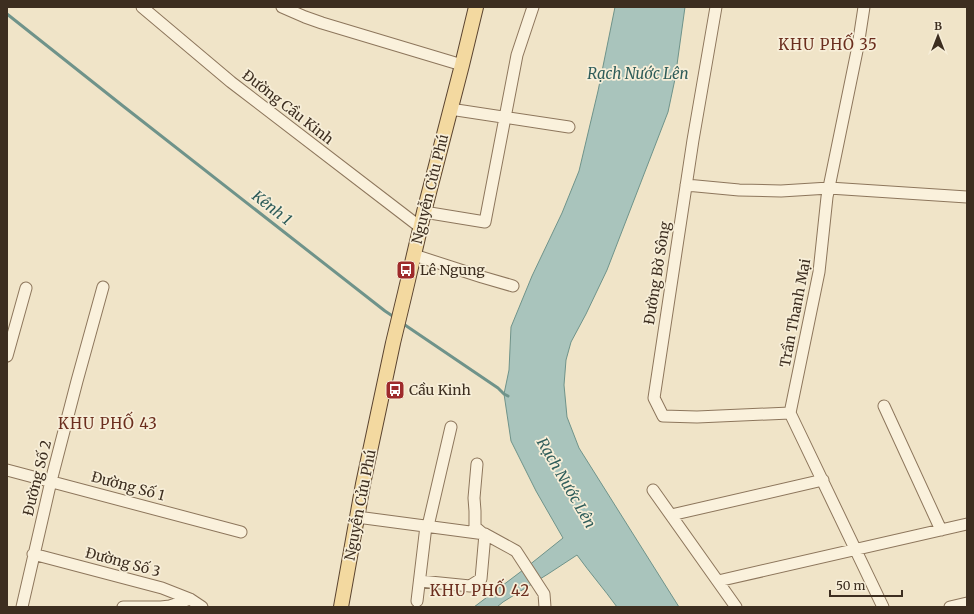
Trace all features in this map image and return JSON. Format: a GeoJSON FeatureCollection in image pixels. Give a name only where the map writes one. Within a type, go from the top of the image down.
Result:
{"type":"FeatureCollection","features":[{"type":"Feature","properties":{"kind":"main road","name":"Nguyễn Cửu Phú"},"geometry":{"type":"LineString","coordinates":[[341,607],[363,484],[392,343],[476,7]]}},
{"type":"Feature","properties":{"kind":"street","name":"Đường Cầu Kinh"},"geometry":{"type":"LineString","coordinates":[[142,7],[230,82],[420,227]]}},
{"type":"Feature","properties":{"kind":"street"},"geometry":{"type":"LineString","coordinates":[[282,7],[306,12],[322,23],[462,65]]}},
{"type":"Feature","properties":{"kind":"street"},"geometry":{"type":"LineString","coordinates":[[424,212],[484,222],[506,118],[517,55],[533,7]]}},
{"type":"Feature","properties":{"kind":"street","name":"Đường Bờ Sông"},"geometry":{"type":"LineString","coordinates":[[716,7],[693,140],[654,398],[663,416],[696,417],[790,413]]}},
{"type":"Feature","properties":{"kind":"street","name":"Trần Thanh Mại"},"geometry":{"type":"LineString","coordinates":[[790,413],[819,272],[829,188],[858,46],[864,7]]}},
{"type":"Feature","properties":{"kind":"street"},"geometry":{"type":"LineString","coordinates":[[450,109],[569,127]]}},
{"type":"Feature","properties":{"kind":"street"},"geometry":{"type":"LineString","coordinates":[[686,185],[746,190],[829,188],[967,197]]}},
{"type":"Feature","properties":{"kind":"street"},"geometry":{"type":"LineString","coordinates":[[414,255],[513,286]]}},
{"type":"Feature","properties":{"kind":"street","name":"Đường Số 2"},"geometry":{"type":"LineString","coordinates":[[22,607],[51,481],[103,287]]}},
{"type":"Feature","properties":{"kind":"street"},"geometry":{"type":"LineString","coordinates":[[7,356],[12,318],[26,288]]}},
{"type":"Feature","properties":{"kind":"street"},"geometry":{"type":"LineString","coordinates":[[884,406],[941,530]]}},
{"type":"Feature","properties":{"kind":"street"},"geometry":{"type":"LineString","coordinates":[[790,413],[884,607]]}},
{"type":"Feature","properties":{"kind":"street"},"geometry":{"type":"LineString","coordinates":[[417,601],[427,526],[451,427]]}},
{"type":"Feature","properties":{"kind":"street"},"geometry":{"type":"LineString","coordinates":[[477,464],[474,498],[475,527],[484,534],[516,552],[544,594],[545,607]]}},
{"type":"Feature","properties":{"kind":"street","name":"Đường Số 1"},"geometry":{"type":"LineString","coordinates":[[7,470],[242,532]]}},
{"type":"Feature","properties":{"kind":"street"},"geometry":{"type":"LineString","coordinates":[[671,515],[823,480]]}},
{"type":"Feature","properties":{"kind":"street"},"geometry":{"type":"LineString","coordinates":[[653,490],[736,607]]}},
{"type":"Feature","properties":{"kind":"street"},"geometry":{"type":"LineString","coordinates":[[357,517],[484,534]]}},
{"type":"Feature","properties":{"kind":"street"},"geometry":{"type":"LineString","coordinates":[[718,581],[967,524]]}},
{"type":"Feature","properties":{"kind":"street"},"geometry":{"type":"LineString","coordinates":[[420,581],[470,586],[481,579],[484,534]]}},
{"type":"Feature","properties":{"kind":"street","name":"Đường Số 3"},"geometry":{"type":"LineString","coordinates":[[33,554],[162,588],[190,599],[202,607]]}},
{"type":"Feature","properties":{"kind":"street"},"geometry":{"type":"LineString","coordinates":[[123,607],[170,606],[190,599]]}},
{"type":"Feature","properties":{"kind":"street"},"geometry":{"type":"LineString","coordinates":[[950,607],[967,603]]}},
{"type":"Feature","properties":{"kind":"water","name":"Rạch Nước Lên"},"geometry":{"type":"Polygon","coordinates":[[[615,7],[685,7],[675,79],[668,112],[607,270],[571,342],[566,360],[564,385],[567,417],[579,448],[679,607],[617,607],[577,555],[497,607],[474,607],[563,538],[536,491],[511,441],[504,394],[509,370],[511,327],[579,171],[598,91],[615,7]]]}},
{"type":"Feature","properties":{"kind":"waterway","name":"Kênh 1"},"geometry":{"type":"LineString","coordinates":[[7,14],[394,317]]}},
{"type":"Feature","properties":{"kind":"waterway","name":"Kênh 1"},"geometry":{"type":"LineString","coordinates":[[402,323],[508,396]]}},
{"type":"Feature","properties":{"kind":"place","name":"Lê Ngung"},"geometry":{"type":"Point","coordinates":[406,270]}},
{"type":"Feature","properties":{"kind":"place","name":"Cầu Kinh"},"geometry":{"type":"Point","coordinates":[395,390]}},
{"type":"Feature","properties":{"kind":"district","name":"KHU PHỐ 35"},"geometry":{"type":"Point","coordinates":[828,45]}},
{"type":"Feature","properties":{"kind":"district","name":"KHU PHỐ 43"},"geometry":{"type":"Point","coordinates":[108,424]}},
{"type":"Feature","properties":{"kind":"district","name":"KHU PHỐ 42"},"geometry":{"type":"Point","coordinates":[480,591]}}]}
